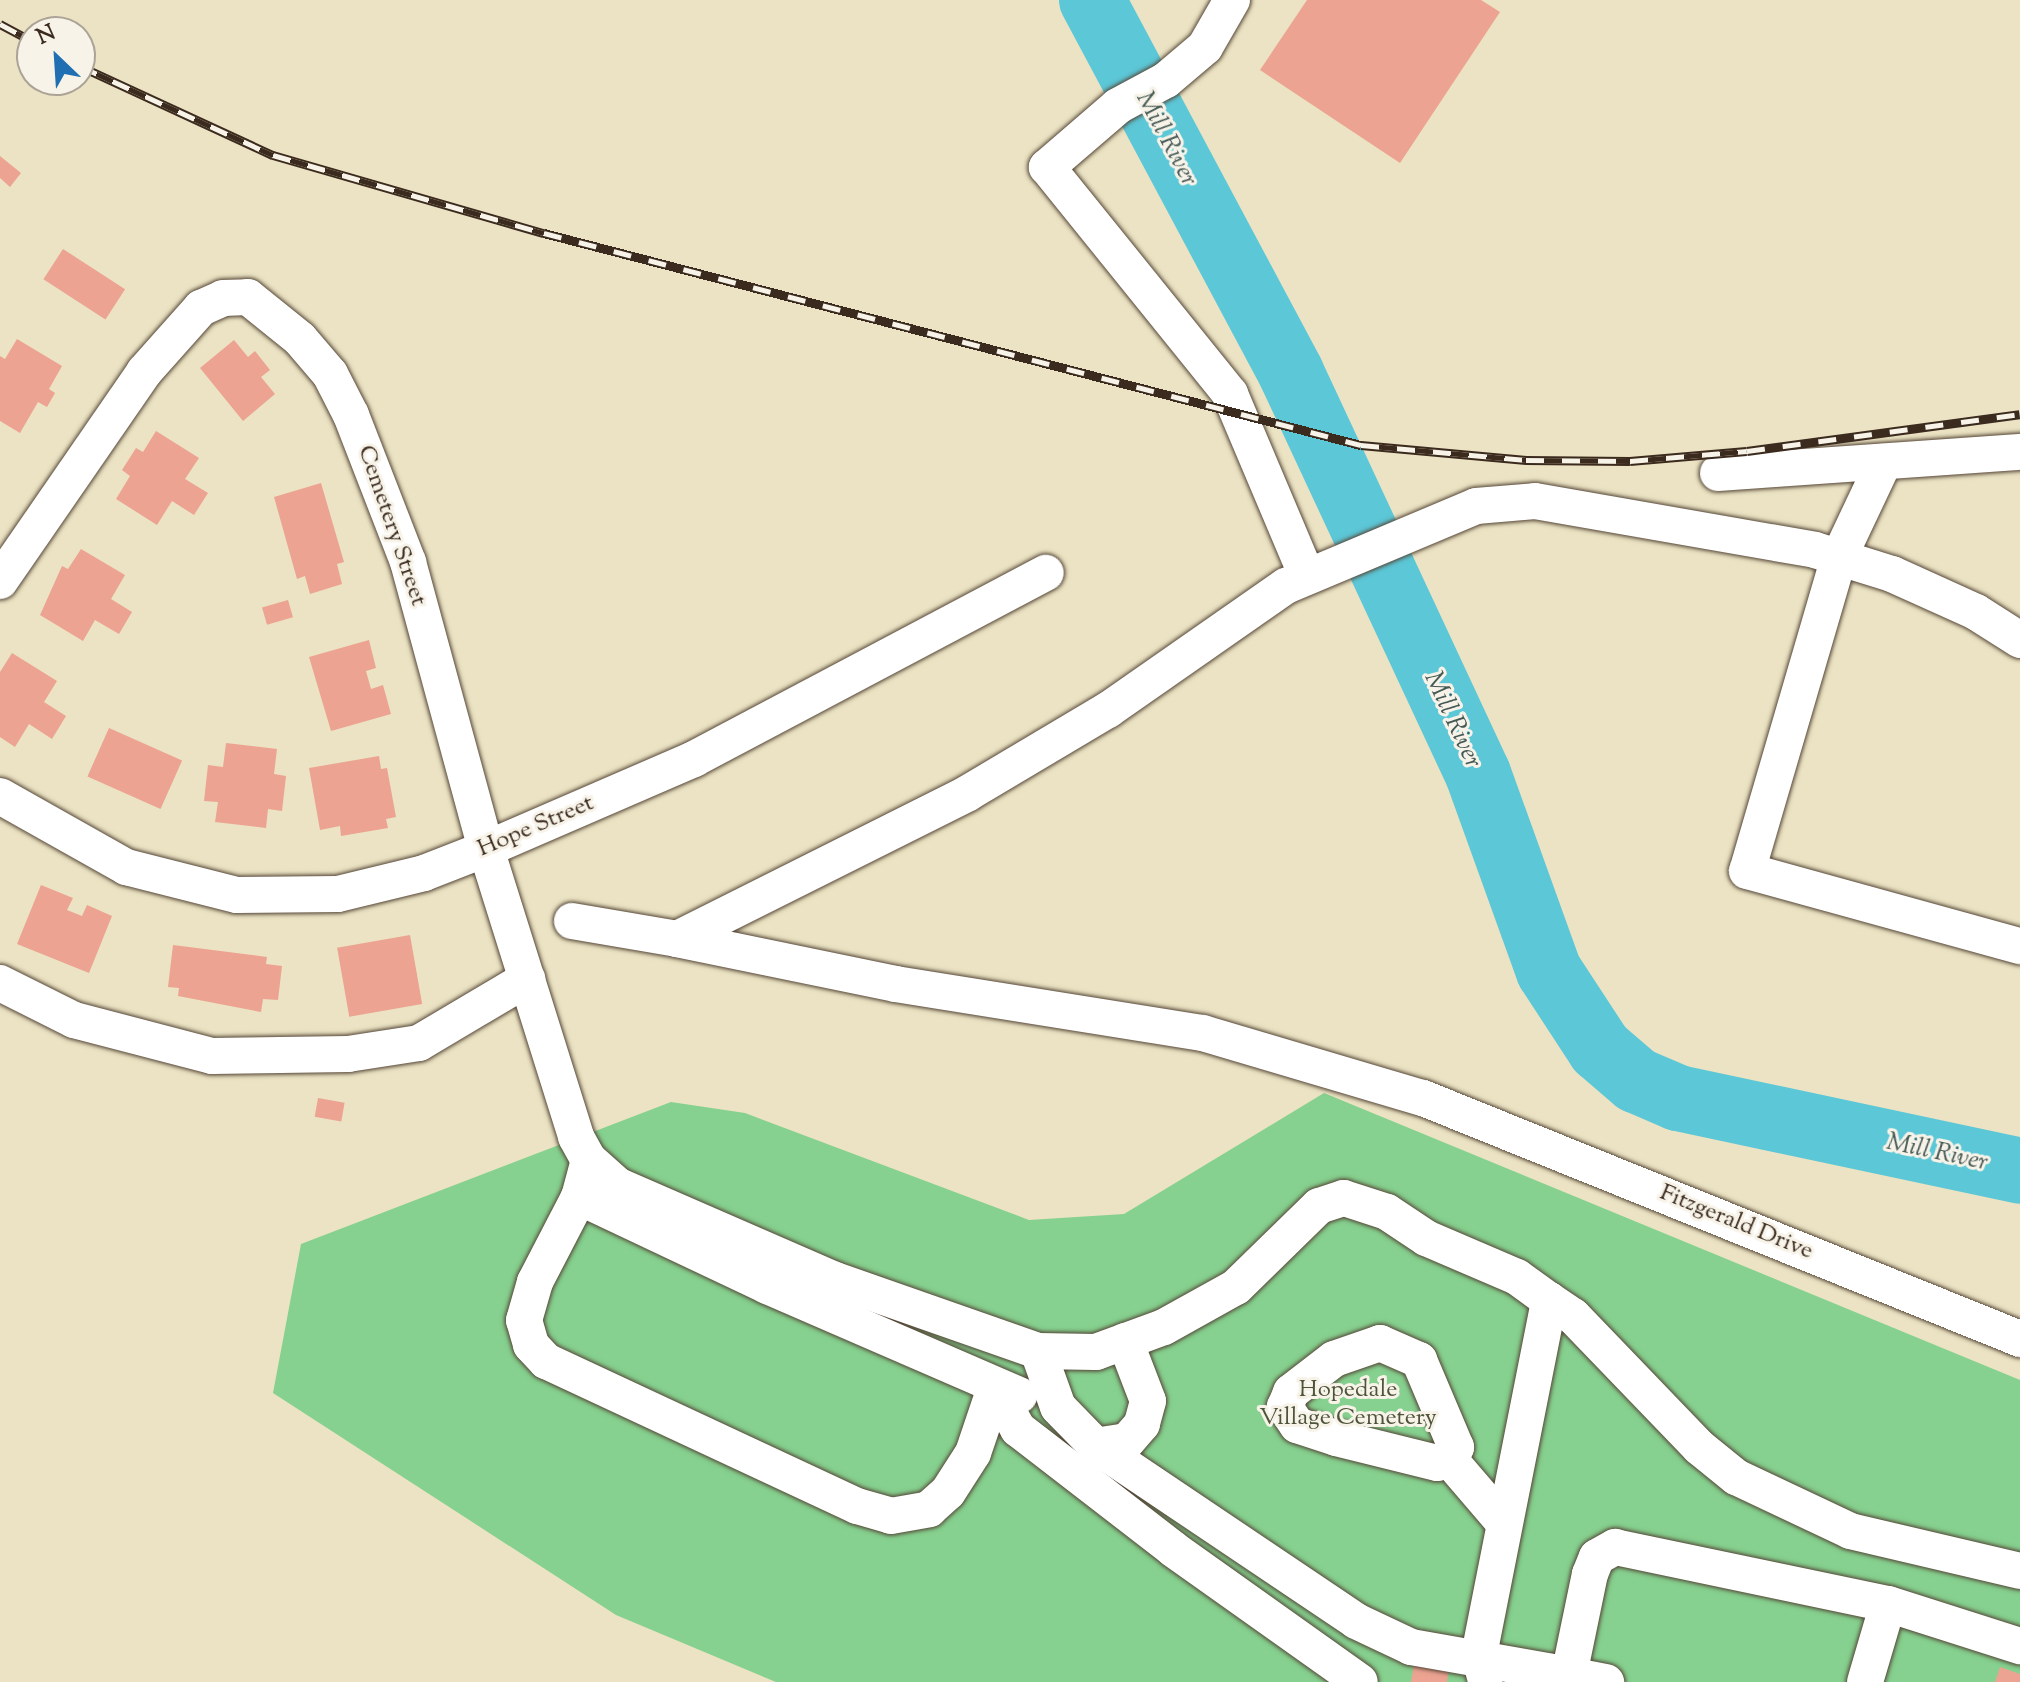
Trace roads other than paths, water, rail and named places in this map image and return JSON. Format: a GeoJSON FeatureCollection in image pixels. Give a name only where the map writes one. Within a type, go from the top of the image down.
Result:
{"type":"FeatureCollection","features":[{"type":"Feature","properties":{"kind":"street"},"geometry":{"type":"LineString","coordinates":[[1232,0],[1205,47],[1166,80],[1118,106],[1047,167],[1219,376],[1241,413],[1313,573]]}},
{"type":"Feature","properties":{"kind":"street","name":"Cemetery Street"},"geometry":{"type":"LineString","coordinates":[[0,581],[144,372],[183,326],[223,298],[248,297],[300,339],[330,374],[351,415],[408,562],[486,849],[576,1137],[589,1160]]}},
{"type":"Feature","properties":{"kind":"street"},"geometry":{"type":"LineString","coordinates":[[1718,473],[2020,452]]}},
{"type":"Feature","properties":{"kind":"street"},"geometry":{"type":"LineString","coordinates":[[1884,462],[1839,557],[1747,871],[2020,946]]}},
{"type":"Feature","properties":{"kind":"street"},"geometry":{"type":"LineString","coordinates":[[677,939],[968,793],[1108,710],[1245,611],[1313,573],[1416,528],[1476,506],[1535,501],[1839,557],[1948,598],[2020,640]]}},
{"type":"Feature","properties":{"kind":"street","name":"Hope Street"},"geometry":{"type":"LineString","coordinates":[[0,796],[126,867],[237,895],[288,898],[338,894],[424,873],[694,759],[1046,573]]}},
{"type":"Feature","properties":{"kind":"street","name":"Fitzgerald Drive"},"geometry":{"type":"LineString","coordinates":[[572,921],[896,984],[1203,1033],[1451,1109],[2020,1339]]}},
{"type":"Feature","properties":{"kind":"street"},"geometry":{"type":"LineString","coordinates":[[0,983],[74,1020],[212,1056],[348,1054],[419,1043],[527,979]]}},
{"type":"Feature","properties":{"kind":"street"},"geometry":{"type":"LineString","coordinates":[[995,1388],[973,1453],[929,1509],[891,1516],[857,1506],[546,1361],[531,1345],[524,1320],[535,1282],[579,1197],[589,1160],[617,1185],[835,1280],[1038,1351],[1096,1352],[1236,1287],[1319,1206],[1344,1198],[1387,1212],[1426,1238],[1517,1277],[1573,1316],[1699,1447],[1736,1477],[1850,1531],[2020,1571]]}},
{"type":"Feature","properties":{"kind":"street"},"geometry":{"type":"LineString","coordinates":[[579,1197],[995,1388],[1059,1408]]}},
{"type":"Feature","properties":{"kind":"street"},"geometry":{"type":"LineString","coordinates":[[1483,1668],[1504,1523],[1549,1300]]}},
{"type":"Feature","properties":{"kind":"street"},"geometry":{"type":"LineString","coordinates":[[1096,1446],[1127,1441],[1142,1424],[1148,1401],[1125,1341]]}},
{"type":"Feature","properties":{"kind":"street"},"geometry":{"type":"LineString","coordinates":[[1038,1351],[1059,1408],[1096,1446],[1356,1621],[1411,1647],[1483,1668],[1569,1675],[1606,1682]]}},
{"type":"Feature","properties":{"kind":"street"},"geometry":{"type":"LineString","coordinates":[[995,1388],[1018,1429],[1173,1549],[1360,1682]]}},
{"type":"Feature","properties":{"kind":"street"},"geometry":{"type":"LineString","coordinates":[[1450,1460],[1504,1523]]}},
{"type":"Feature","properties":{"kind":"street"},"geometry":{"type":"LineString","coordinates":[[1569,1675],[1590,1574],[1597,1557],[1615,1547],[1888,1604],[2020,1646]]}},
{"type":"Feature","properties":{"kind":"street"},"geometry":{"type":"LineString","coordinates":[[1865,1682],[1888,1604]]}},
{"type":"Feature","properties":{"kind":"waterway","name":"Mill River"},"geometry":{"type":"LineString","coordinates":[[1092,0],[1291,373],[1478,774],[1549,971],[1600,1049],[1636,1080],[1678,1098],[2020,1171]]}},
{"type":"Feature","properties":{"kind":"railway"},"geometry":{"type":"LineString","coordinates":[[0,24],[16,32]]}},
{"type":"Feature","properties":{"kind":"railway"},"geometry":{"type":"LineString","coordinates":[[96,73],[273,155],[544,233],[1361,445],[1526,460],[1630,461],[1747,451],[2020,414]]}},
{"type":"Feature","properties":{"kind":"park label","name":"Hopedale Village Cemetery"},"geometry":{"type":"Point","coordinates":[1348,1405]}}]}
